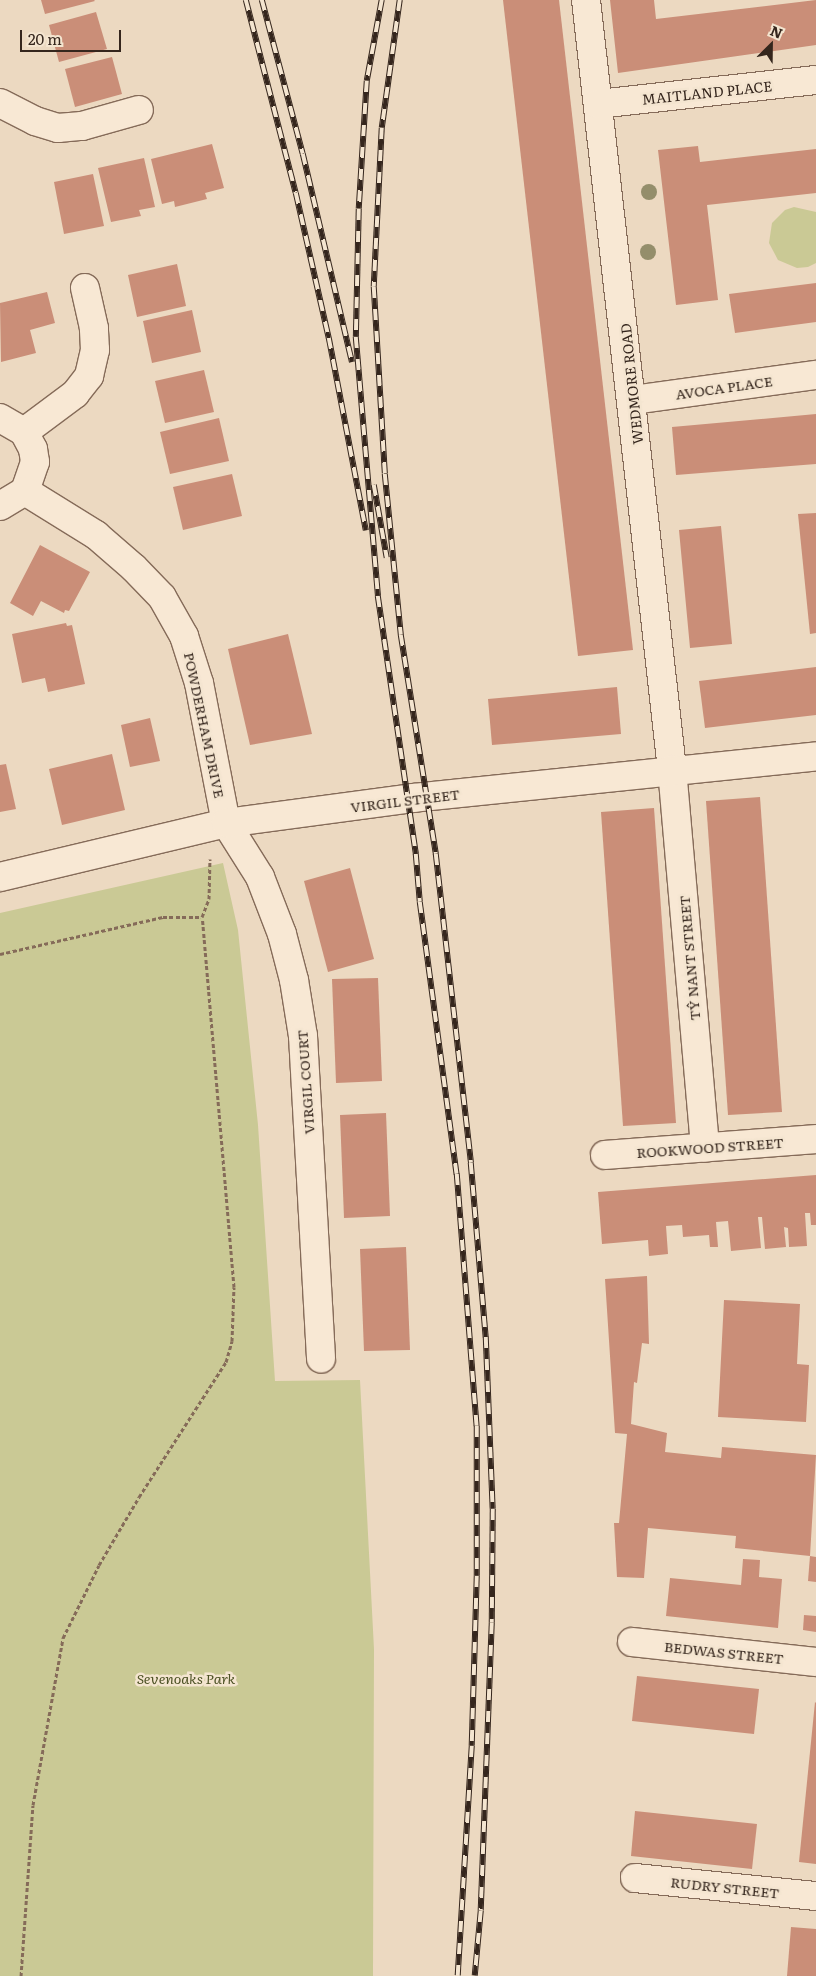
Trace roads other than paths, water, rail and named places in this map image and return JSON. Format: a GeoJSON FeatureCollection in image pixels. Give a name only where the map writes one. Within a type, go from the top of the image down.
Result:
{"type":"FeatureCollection","features":[{"type":"Feature","properties":{"kind":"street","name":"WEDMORE ROAD"},"geometry":{"type":"LineString","coordinates":[[586,0],[633,400],[672,769]]}},
{"type":"Feature","properties":{"kind":"street","name":"MAITLAND PLACE"},"geometry":{"type":"LineString","coordinates":[[598,104],[816,80]]}},
{"type":"Feature","properties":{"kind":"street"},"geometry":{"type":"LineString","coordinates":[[0,103],[35,121],[58,128],[82,126],[139,110]]}},
{"type":"Feature","properties":{"kind":"street"},"geometry":{"type":"LineString","coordinates":[[24,432],[75,394],[88,376],[95,350],[94,328],[85,288]]}},
{"type":"Feature","properties":{"kind":"street","name":"AVOCA PLACE"},"geometry":{"type":"LineString","coordinates":[[633,400],[816,375]]}},
{"type":"Feature","properties":{"kind":"street"},"geometry":{"type":"LineString","coordinates":[[0,418],[24,432],[33,450],[35,462],[32,478],[25,491],[0,506]]}},
{"type":"Feature","properties":{"kind":"street","name":"POWDERHAM DRIVE"},"geometry":{"type":"LineString","coordinates":[[25,491],[96,535],[162,597],[184,636],[199,684],[218,826]]}},
{"type":"Feature","properties":{"kind":"street","name":"VIRGIL STREET"},"geometry":{"type":"LineString","coordinates":[[0,877],[218,826],[413,798],[672,769],[816,756]]}},
{"type":"Feature","properties":{"kind":"street","name":"TŶ NANT STREET"},"geometry":{"type":"LineString","coordinates":[[672,769],[705,1148]]}},
{"type":"Feature","properties":{"kind":"street","name":"VIRGIL COURT"},"geometry":{"type":"LineString","coordinates":[[218,826],[260,877],[282,934],[294,980],[302,1036],[321,1358]]}},
{"type":"Feature","properties":{"kind":"street","name":"ROOKWOOD STREET"},"geometry":{"type":"LineString","coordinates":[[605,1155],[816,1139]]}},
{"type":"Feature","properties":{"kind":"street","name":"BEDWAS STREET"},"geometry":{"type":"LineString","coordinates":[[632,1642],[816,1662]]}},
{"type":"Feature","properties":{"kind":"street","name":"RUDRY STREET"},"geometry":{"type":"LineString","coordinates":[[635,1878],[816,1896]]}},
{"type":"Feature","properties":{"kind":"railway"},"geometry":{"type":"LineString","coordinates":[[246,0],[296,193],[329,338],[366,530]]}},
{"type":"Feature","properties":{"kind":"railway"},"geometry":{"type":"LineString","coordinates":[[262,0],[303,154],[352,362]]}},
{"type":"Feature","properties":{"kind":"railway"},"geometry":{"type":"LineString","coordinates":[[382,0],[367,81],[359,209],[356,337],[378,596],[416,854],[420,902],[457,1174],[477,1426],[477,1576],[472,1746],[458,1976]]}},
{"type":"Feature","properties":{"kind":"railway"},"geometry":{"type":"LineString","coordinates":[[400,0],[382,128],[374,287],[385,474],[401,635],[436,854],[471,1163],[486,1337],[493,1509],[492,1623],[481,1911],[475,1976]]}},
{"type":"Feature","properties":{"kind":"railway"},"geometry":{"type":"LineString","coordinates":[[374,485],[387,558]]}},
{"type":"Feature","properties":{"kind":"park label","name":"Sevenoaks Park"},"geometry":{"type":"Point","coordinates":[186,1678]}}]}
